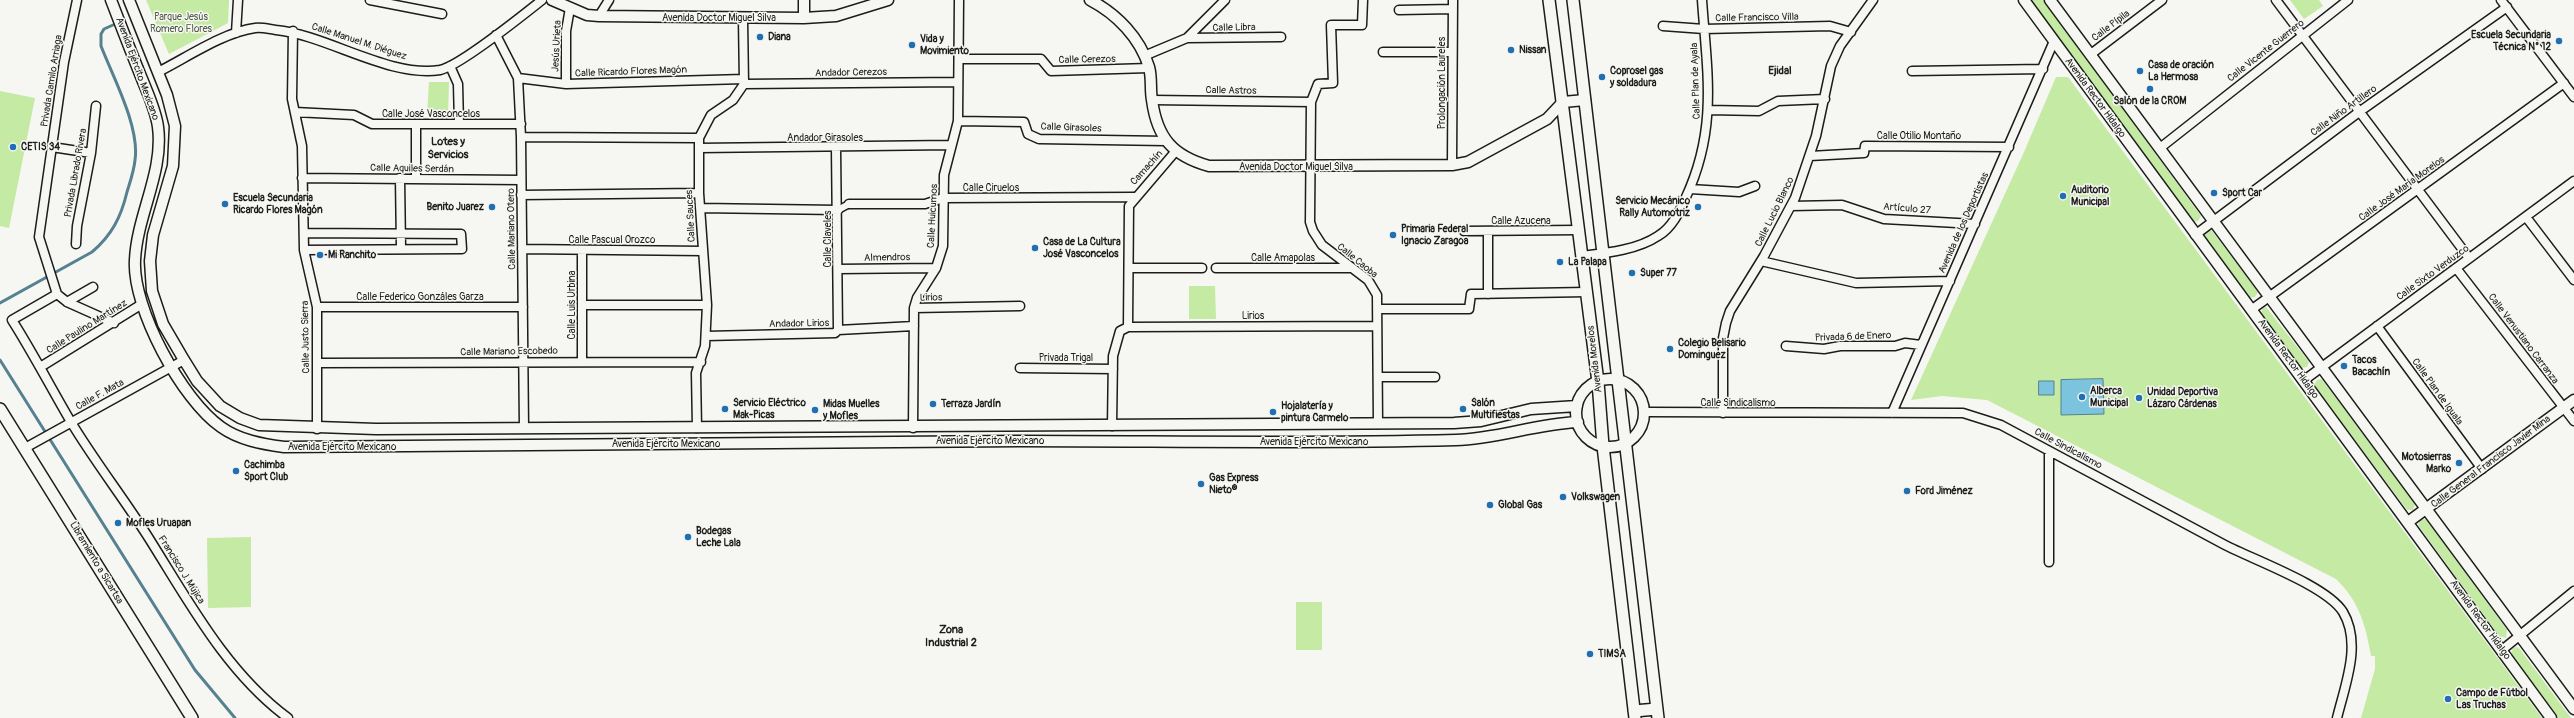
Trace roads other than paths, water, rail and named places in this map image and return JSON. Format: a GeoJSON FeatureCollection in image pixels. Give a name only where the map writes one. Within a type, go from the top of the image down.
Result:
{"type":"FeatureCollection","features":[{"type":"Feature","properties":{"kind":"main road","name":"Avenida Morelos"},"geometry":{"type":"LineString","coordinates":[[1549,0],[1598,382],[1603,446],[1634,714]]}},
{"type":"Feature","properties":{"kind":"main road","name":"Avenida Morelos"},"geometry":{"type":"LineString","coordinates":[[1572,0],[1604,254],[1617,380],[1626,443],[1657,713]]}},
{"type":"Feature","properties":{"kind":"main road","name":"Libramiento a Sicartsa"},"geometry":{"type":"LineString","coordinates":[[0,409],[192,718]]}},
{"type":"Feature","properties":{"kind":"main road"},"geometry":{"type":"LineString","coordinates":[[1634,714],[1657,713]]}},
{"type":"Feature","properties":{"kind":"street","name":"Privada Camilo Arriaga"},"geometry":{"type":"LineString","coordinates":[[57,294],[50,267],[39,237],[64,62],[77,0]]}},
{"type":"Feature","properties":{"kind":"street","name":"Avenida Ejército Mexicano"},"geometry":{"type":"LineString","coordinates":[[111,0],[150,100],[158,126],[159,152],[138,231],[134,261],[136,286],[160,347],[205,415],[222,428],[242,438],[284,448],[1019,441],[1434,441],[1470,439],[1543,424],[1578,422]]}},
{"type":"Feature","properties":{"kind":"street","name":"Avenida Ejército Mexicano"},"geometry":{"type":"LineString","coordinates":[[129,0],[167,95],[175,126],[176,148],[174,166],[153,235],[150,261],[152,291],[163,324],[197,381],[220,406],[240,418],[259,425],[317,429],[376,429],[914,428],[1434,424],[1469,422],[1530,409],[1577,406]]}},
{"type":"Feature","properties":{"kind":"street"},"geometry":{"type":"LineString","coordinates":[[236,32],[238,0]]}},
{"type":"Feature","properties":{"kind":"street"},"geometry":{"type":"LineString","coordinates":[[370,0],[442,14]]}},
{"type":"Feature","properties":{"kind":"street","name":"Calle Manuel M. Diéguez"},"geometry":{"type":"LineString","coordinates":[[158,72],[236,32],[256,27],[293,32],[402,68],[440,70],[450,66],[496,35],[542,0]]}},
{"type":"Feature","properties":{"kind":"street","name":"Avenida Doctor Miguel Silva"},"geometry":{"type":"LineString","coordinates":[[552,0],[570,8],[599,16],[743,19],[836,16],[888,0]]}},
{"type":"Feature","properties":{"kind":"street"},"geometry":{"type":"LineString","coordinates":[[599,16],[609,0]]}},
{"type":"Feature","properties":{"kind":"street"},"geometry":{"type":"LineString","coordinates":[[804,0],[804,18]]}},
{"type":"Feature","properties":{"kind":"street","name":"Calle Huicumos"},"geometry":{"type":"LineString","coordinates":[[914,428],[914,308],[917,298],[936,268],[943,246],[944,175],[958,121],[959,0]]}},
{"type":"Feature","properties":{"kind":"street","name":"Avenida Doctor Miguel Silva"},"geometry":{"type":"LineString","coordinates":[[1090,0],[1101,3],[1132,34],[1144,56],[1149,68],[1152,100],[1158,128],[1166,141],[1175,152],[1192,161],[1209,166],[1308,167],[1452,165],[1468,162],[1547,119],[1563,102]]}},
{"type":"Feature","properties":{"kind":"street"},"geometry":{"type":"LineString","coordinates":[[1144,56],[1188,38],[1225,0]]}},
{"type":"Feature","properties":{"kind":"street"},"geometry":{"type":"LineString","coordinates":[[1311,102],[1318,84],[1333,83],[1331,25],[1362,25],[1362,0]]}},
{"type":"Feature","properties":{"kind":"street","name":"Prolongación Laureles"},"geometry":{"type":"LineString","coordinates":[[1452,165],[1453,0]]}},
{"type":"Feature","properties":{"kind":"street","name":"Calle Plan de Ayala"},"geometry":{"type":"LineString","coordinates":[[1582,256],[1604,254],[1644,244],[1659,236],[1680,211],[1690,189],[1707,135],[1709,110],[1702,0]]}},
{"type":"Feature","properties":{"kind":"street","name":"Calle Lucio Blanco"},"geometry":{"type":"LineString","coordinates":[[1723,413],[1723,338],[1726,323],[1738,297],[1761,261],[1791,206],[1810,156],[1825,99],[1831,66],[1840,46],[1873,0]]}},
{"type":"Feature","properties":{"kind":"street","name":"Avenida Rector Hidalgo"},"geometry":{"type":"LineString","coordinates":[[2024,0],[2551,718]]}},
{"type":"Feature","properties":{"kind":"street"},"geometry":{"type":"LineString","coordinates":[[2050,0],[2574,709]]}},
{"type":"Feature","properties":{"kind":"street","name":"Calle Pípila"},"geometry":{"type":"LineString","coordinates":[[2090,54],[2162,0]]}},
{"type":"Feature","properties":{"kind":"street"},"geometry":{"type":"LineString","coordinates":[[2276,0],[2470,258]]}},
{"type":"Feature","properties":{"kind":"street","name":"Calle Vicente Guerrero"},"geometry":{"type":"LineString","coordinates":[[2160,148],[2348,0]]}},
{"type":"Feature","properties":{"kind":"street"},"geometry":{"type":"LineString","coordinates":[[2501,0],[2574,97]]}},
{"type":"Feature","properties":{"kind":"street","name":"Jesús Urieta"},"geometry":{"type":"LineString","coordinates":[[566,84],[566,31],[570,8]]}},
{"type":"Feature","properties":{"kind":"street","name":"Calle Niño Artillero"},"geometry":{"type":"LineString","coordinates":[[2196,235],[2212,221],[2359,112],[2507,8]]}},
{"type":"Feature","properties":{"kind":"street"},"geometry":{"type":"LineString","coordinates":[[1399,10],[1453,9]]}},
{"type":"Feature","properties":{"kind":"street"},"geometry":{"type":"LineString","coordinates":[[743,19],[744,82]]}},
{"type":"Feature","properties":{"kind":"street","name":"Calle Francisco Villa"},"geometry":{"type":"LineString","coordinates":[[1663,26],[1704,29],[1830,26],[1851,32]]}},
{"type":"Feature","properties":{"kind":"street","name":"Calle Justo Sierra"},"geometry":{"type":"LineString","coordinates":[[293,32],[292,99],[302,146],[304,250],[317,307],[317,429]]}},
{"type":"Feature","properties":{"kind":"street","name":"Calle Mariano Otero"},"geometry":{"type":"LineString","coordinates":[[496,35],[518,78],[521,124],[524,428]]}},
{"type":"Feature","properties":{"kind":"street","name":"Calle Libra"},"geometry":{"type":"LineString","coordinates":[[1188,38],[1281,37]]}},
{"type":"Feature","properties":{"kind":"street","name":"Avenida de los Deportistas"},"geometry":{"type":"LineString","coordinates":[[1892,413],[2054,41]]}},
{"type":"Feature","properties":{"kind":"street"},"geometry":{"type":"LineString","coordinates":[[1383,52],[1452,52]]}},
{"type":"Feature","properties":{"kind":"street","name":"Calle Cerezos"},"geometry":{"type":"LineString","coordinates":[[959,58],[1041,59],[1051,71],[1149,68]]}},
{"type":"Feature","properties":{"kind":"street"},"geometry":{"type":"LineString","coordinates":[[450,66],[458,84],[459,124]]}},
{"type":"Feature","properties":{"kind":"street"},"geometry":{"type":"LineString","coordinates":[[1912,71],[2043,69]]}},
{"type":"Feature","properties":{"kind":"street","name":"Calle Ricardo Flores Magón"},"geometry":{"type":"LineString","coordinates":[[518,78],[566,84],[744,82]]}},
{"type":"Feature","properties":{"kind":"street","name":"Andador Cerezos"},"geometry":{"type":"LineString","coordinates":[[744,82],[958,82]]}},
{"type":"Feature","properties":{"kind":"street","name":"Calle Sauces"},"geometry":{"type":"LineString","coordinates":[[697,428],[696,373],[701,362],[706,336],[707,305],[699,193],[699,138],[711,115],[733,100],[744,82]]}},
{"type":"Feature","properties":{"kind":"street","name":"Calle José María Morelos"},"geometry":{"type":"LineString","coordinates":[[2251,310],[2564,83]]}},
{"type":"Feature","properties":{"kind":"street"},"geometry":{"type":"LineString","coordinates":[[1709,110],[1759,111],[1778,101],[1825,99]]}},
{"type":"Feature","properties":{"kind":"street","name":"Calle Astros"},"geometry":{"type":"LineString","coordinates":[[1152,100],[1311,102]]}},
{"type":"Feature","properties":{"kind":"street"},"geometry":{"type":"LineString","coordinates":[[1563,102],[1585,100]]}},
{"type":"Feature","properties":{"kind":"street","name":"Calle Caoba"},"geometry":{"type":"LineString","coordinates":[[1311,102],[1312,129],[1308,167],[1308,206],[1312,231],[1322,245],[1373,285],[1377,295],[1378,424]]}},
{"type":"Feature","properties":{"kind":"street","name":"Privada Librado Rivera"},"geometry":{"type":"LineString","coordinates":[[76,244],[77,226],[91,153],[96,106]]}},
{"type":"Feature","properties":{"kind":"street","name":"Calle José Vasconcelos"},"geometry":{"type":"LineString","coordinates":[[295,112],[354,114],[372,124],[521,124]]}},
{"type":"Feature","properties":{"kind":"street","name":"Calle Girasoles"},"geometry":{"type":"LineString","coordinates":[[958,121],[1024,122],[1028,134],[1039,139],[1166,141]]}},
{"type":"Feature","properties":{"kind":"street"},"geometry":{"type":"LineString","coordinates":[[416,124],[416,179]]}},
{"type":"Feature","properties":{"kind":"street"},"geometry":{"type":"LineString","coordinates":[[521,137],[699,138]]}},
{"type":"Feature","properties":{"kind":"street","name":"Andador Girasoles"},"geometry":{"type":"LineString","coordinates":[[699,148],[836,148],[951,145]]}},
{"type":"Feature","properties":{"kind":"street","name":"Calle Otilio Montaño"},"geometry":{"type":"LineString","coordinates":[[1810,156],[1864,153],[1865,146],[2009,147]]}},
{"type":"Feature","properties":{"kind":"street"},"geometry":{"type":"LineString","coordinates":[[52,147],[91,153]]}},
{"type":"Feature","properties":{"kind":"street","name":"Calle Claveles"},"geometry":{"type":"LineString","coordinates":[[836,148],[838,210],[838,330]]}},
{"type":"Feature","properties":{"kind":"street","name":"Camachín"},"geometry":{"type":"LineString","coordinates":[[1134,198],[1175,152]]}},
{"type":"Feature","properties":{"kind":"street","name":"Calle Aquiles Serdán"},"geometry":{"type":"LineString","coordinates":[[302,178],[521,180]]}},
{"type":"Feature","properties":{"kind":"street"},"geometry":{"type":"LineString","coordinates":[[400,178],[401,248]]}},
{"type":"Feature","properties":{"kind":"street","name":"Calle Sixto Verduzco"},"geometry":{"type":"LineString","coordinates":[[2303,381],[2574,181]]}},
{"type":"Feature","properties":{"kind":"street"},"geometry":{"type":"LineString","coordinates":[[1690,189],[1739,192],[1755,186]]}},
{"type":"Feature","properties":{"kind":"street"},"geometry":{"type":"LineString","coordinates":[[521,195],[699,193]]}},
{"type":"Feature","properties":{"kind":"street","name":"Calle Ciruelos"},"geometry":{"type":"LineString","coordinates":[[849,204],[925,204],[943,198],[1134,198]]}},
{"type":"Feature","properties":{"kind":"street"},"geometry":{"type":"LineString","coordinates":[[1112,426],[1113,356],[1120,331],[1128,327],[1128,210],[1134,198]]}},
{"type":"Feature","properties":{"kind":"street"},"geometry":{"type":"LineString","coordinates":[[700,208],[838,210],[849,204]]}},
{"type":"Feature","properties":{"kind":"street","name":"Artículo 27"},"geometry":{"type":"LineString","coordinates":[[1791,206],[1842,205],[1884,219],[1975,224]]}},
{"type":"Feature","properties":{"kind":"street"},"geometry":{"type":"LineString","coordinates":[[2526,217],[2574,280]]}},
{"type":"Feature","properties":{"kind":"street","name":"Calle Azucena"},"geometry":{"type":"LineString","coordinates":[[1464,231],[1579,230]]}},
{"type":"Feature","properties":{"kind":"street"},"geometry":{"type":"LineString","coordinates":[[1488,231],[1488,294]]}},
{"type":"Feature","properties":{"kind":"street"},"geometry":{"type":"LineString","coordinates":[[304,233],[461,234],[462,249],[401,248],[304,250]]}},
{"type":"Feature","properties":{"kind":"street","name":"Calle Pascual Orozco"},"geometry":{"type":"LineString","coordinates":[[522,249],[703,250]]}},
{"type":"Feature","properties":{"kind":"street","name":"Calle Luis Urbina"},"geometry":{"type":"LineString","coordinates":[[582,250],[582,361]]}},
{"type":"Feature","properties":{"kind":"street"},"geometry":{"type":"LineString","coordinates":[[1761,261],[1856,283],[1950,281]]}},
{"type":"Feature","properties":{"kind":"street","name":"Almendros"},"geometry":{"type":"LineString","coordinates":[[838,268],[936,268]]}},
{"type":"Feature","properties":{"kind":"street"},"geometry":{"type":"LineString","coordinates":[[1129,268],[1202,268]]}},
{"type":"Feature","properties":{"kind":"street","name":"Calle Amapolas"},"geometry":{"type":"LineString","coordinates":[[1216,268],[1350,268]]}},
{"type":"Feature","properties":{"kind":"street","name":"Calle Venustiano Carranza"},"geometry":{"type":"LineString","coordinates":[[2456,268],[2574,421]]}},
{"type":"Feature","properties":{"kind":"street"},"geometry":{"type":"LineString","coordinates":[[67,302],[93,287]]}},
{"type":"Feature","properties":{"kind":"street"},"geometry":{"type":"LineString","coordinates":[[1377,309],[1470,309],[1471,294],[1587,292]]}},
{"type":"Feature","properties":{"kind":"street"},"geometry":{"type":"LineString","coordinates":[[57,294],[67,302],[114,323]]}},
{"type":"Feature","properties":{"kind":"street","name":"Francisco J. Mújica"},"geometry":{"type":"LineString","coordinates":[[57,294],[12,320],[42,366],[71,422],[149,538],[202,623],[244,677],[288,718]]}},
{"type":"Feature","properties":{"kind":"street","name":"Calle Paulino Martínez"},"geometry":{"type":"LineString","coordinates":[[42,366],[114,323],[142,304]]}},
{"type":"Feature","properties":{"kind":"street"},"geometry":{"type":"LineString","coordinates":[[582,305],[707,305]]}},
{"type":"Feature","properties":{"kind":"street","name":"Calle Federico Gonzáles Garza"},"geometry":{"type":"LineString","coordinates":[[317,307],[523,306]]}},
{"type":"Feature","properties":{"kind":"street","name":"Lirios"},"geometry":{"type":"LineString","coordinates":[[914,308],[1020,306]]}},
{"type":"Feature","properties":{"kind":"street","name":"Andador Lirios"},"geometry":{"type":"LineString","coordinates":[[706,336],[836,333],[838,330],[914,326]]}},
{"type":"Feature","properties":{"kind":"street","name":"Lirios"},"geometry":{"type":"LineString","coordinates":[[1128,327],[1378,326]]}},
{"type":"Feature","properties":{"kind":"street","name":"Calle Plan de Iguala"},"geometry":{"type":"LineString","coordinates":[[2377,326],[2482,469]]}},
{"type":"Feature","properties":{"kind":"street","name":"Privada 6 de Enero"},"geometry":{"type":"LineString","coordinates":[[1786,346],[1824,349],[1840,346],[1895,346],[1905,343],[1921,345]]}},
{"type":"Feature","properties":{"kind":"street","name":"Calle F. Mata"},"geometry":{"type":"LineString","coordinates":[[25,448],[184,360]]}},
{"type":"Feature","properties":{"kind":"street","name":"Calle Mariano Escobedo"},"geometry":{"type":"LineString","coordinates":[[317,363],[524,363],[582,361],[701,362]]}},
{"type":"Feature","properties":{"kind":"street","name":"Privada Trigal"},"geometry":{"type":"LineString","coordinates":[[1020,368],[1113,369]]}},
{"type":"Feature","properties":{"kind":"street"},"geometry":{"type":"LineString","coordinates":[[1378,378],[1435,377]]}},
{"type":"Feature","properties":{"kind":"street"},"geometry":{"type":"LineString","coordinates":[[1617,380],[1627,384],[1636,391],[1644,412],[1640,430],[1626,443],[1603,446],[1587,438],[1578,422],[1577,406],[1582,394],[1598,382],[1617,380]]}},
{"type":"Feature","properties":{"kind":"street","name":"Calle General Francisco Javier Mina"},"geometry":{"type":"LineString","coordinates":[[2408,522],[2427,510],[2574,400]]}},
{"type":"Feature","properties":{"kind":"street","name":"Calle Sindicalismo"},"geometry":{"type":"LineString","coordinates":[[1644,412],[1963,413],[2001,425],[2227,546],[2329,596],[2343,612],[2350,636],[2352,656],[2337,718]]}},
{"type":"Feature","properties":{"kind":"street"},"geometry":{"type":"LineString","coordinates":[[1469,422],[1470,439]]}},
{"type":"Feature","properties":{"kind":"street"},"geometry":{"type":"LineString","coordinates":[[1434,424],[1434,441]]}},
{"type":"Feature","properties":{"kind":"street"},"geometry":{"type":"LineString","coordinates":[[1248,426],[1248,442]]}},
{"type":"Feature","properties":{"kind":"street"},"geometry":{"type":"LineString","coordinates":[[1019,427],[1019,441]]}},
{"type":"Feature","properties":{"kind":"street"},"geometry":{"type":"LineString","coordinates":[[595,428],[596,445]]}},
{"type":"Feature","properties":{"kind":"street"},"geometry":{"type":"LineString","coordinates":[[816,428],[816,443]]}},
{"type":"Feature","properties":{"kind":"street"},"geometry":{"type":"LineString","coordinates":[[376,429],[376,447]]}},
{"type":"Feature","properties":{"kind":"street"},"geometry":{"type":"LineString","coordinates":[[2049,451],[2049,562]]}},
{"type":"Feature","properties":{"kind":"street"},"geometry":{"type":"LineString","coordinates":[[2502,650],[2574,591]]}},
{"type":"Feature","properties":{"kind":"water","name":"Alberca Municipal"},"geometry":{"type":"Polygon","coordinates":[[[2103,379],[2104,414],[2061,415],[2061,380],[2103,379]]]}},
{"type":"Feature","properties":{"kind":"water"},"geometry":{"type":"Polygon","coordinates":[[[2039,381],[2054,381],[2054,395],[2039,395],[2039,381]]]}},
{"type":"Feature","properties":{"kind":"waterway"},"geometry":{"type":"LineString","coordinates":[[0,303],[92,252],[105,239],[115,225],[122,210],[134,168],[135,147],[130,118],[101,46],[101,34],[104,29],[113,25]]}},
{"type":"Feature","properties":{"kind":"waterway"},"geometry":{"type":"LineString","coordinates":[[0,360],[195,670],[235,718]]}},
{"type":"Feature","properties":{"kind":"place","name":"Diana"},"geometry":{"type":"Point","coordinates":[760,37]}},
{"type":"Feature","properties":{"kind":"place","name":"Escuela Secundaria Técnica N° 12"},"geometry":{"type":"Point","coordinates":[2559,41]}},
{"type":"Feature","properties":{"kind":"place","name":"Vida y Movimiento"},"geometry":{"type":"Point","coordinates":[912,45]}},
{"type":"Feature","properties":{"kind":"place","name":"Nissan"},"geometry":{"type":"Point","coordinates":[1511,50]}},
{"type":"Feature","properties":{"kind":"place","name":"Casa de oración La Hermosa"},"geometry":{"type":"Point","coordinates":[2140,71]}},
{"type":"Feature","properties":{"kind":"place","name":"Coprosel gas y soldadura"},"geometry":{"type":"Point","coordinates":[1602,77]}},
{"type":"Feature","properties":{"kind":"place","name":"Salón de la CROM"},"geometry":{"type":"Point","coordinates":[2150,89]}},
{"type":"Feature","properties":{"kind":"place","name":"CETIS 34"},"geometry":{"type":"Point","coordinates":[13,147]}},
{"type":"Feature","properties":{"kind":"place","name":"Sport Car"},"geometry":{"type":"Point","coordinates":[2214,193]}},
{"type":"Feature","properties":{"kind":"place","name":"Auditorio Municipal"},"geometry":{"type":"Point","coordinates":[2063,196]}},
{"type":"Feature","properties":{"kind":"place","name":"Escuela Secundaria Ricardo Flores Magón"},"geometry":{"type":"Point","coordinates":[225,204]}},
{"type":"Feature","properties":{"kind":"place","name":"Benito Juarez"},"geometry":{"type":"Point","coordinates":[492,207]}},
{"type":"Feature","properties":{"kind":"place","name":"Servicio Mecánico Rally Automotriz"},"geometry":{"type":"Point","coordinates":[1698,207]}},
{"type":"Feature","properties":{"kind":"place","name":"Primaria Federal Ignacio Zaragoa"},"geometry":{"type":"Point","coordinates":[1393,235]}},
{"type":"Feature","properties":{"kind":"place","name":"Casa de La Cultura José Vasconcelos"},"geometry":{"type":"Point","coordinates":[1035,248]}},
{"type":"Feature","properties":{"kind":"place","name":"Mi Ranchito"},"geometry":{"type":"Point","coordinates":[320,255]}},
{"type":"Feature","properties":{"kind":"place","name":"La Palapa"},"geometry":{"type":"Point","coordinates":[1560,262]}},
{"type":"Feature","properties":{"kind":"place","name":"Super 77"},"geometry":{"type":"Point","coordinates":[1632,273]}},
{"type":"Feature","properties":{"kind":"place","name":"Colegio Belisario Dominguez"},"geometry":{"type":"Point","coordinates":[1670,349]}},
{"type":"Feature","properties":{"kind":"place","name":"Tacos Bacachín"},"geometry":{"type":"Point","coordinates":[2344,366]}},
{"type":"Feature","properties":{"kind":"place","name":"Alberca Municipal"},"geometry":{"type":"Point","coordinates":[2082,397]}},
{"type":"Feature","properties":{"kind":"place","name":"Unidad Deportiva Lázaro Cárdenas"},"geometry":{"type":"Point","coordinates":[2139,398]}},
{"type":"Feature","properties":{"kind":"place","name":"Terraza Jardín"},"geometry":{"type":"Point","coordinates":[933,404]}},
{"type":"Feature","properties":{"kind":"place","name":"Servicio Eléctrico Mak-Picas"},"geometry":{"type":"Point","coordinates":[725,409]}},
{"type":"Feature","properties":{"kind":"place","name":"Salón Multifiestas"},"geometry":{"type":"Point","coordinates":[1463,409]}},
{"type":"Feature","properties":{"kind":"place","name":"Midas Muelles y Mofles"},"geometry":{"type":"Point","coordinates":[815,410]}},
{"type":"Feature","properties":{"kind":"place","name":"Hojalatería y pintura Carmelo"},"geometry":{"type":"Point","coordinates":[1273,412]}},
{"type":"Feature","properties":{"kind":"place","name":"Motosierras Marko"},"geometry":{"type":"Point","coordinates":[2459,463]}},
{"type":"Feature","properties":{"kind":"place","name":"Cachimba Sport Club"},"geometry":{"type":"Point","coordinates":[236,471]}},
{"type":"Feature","properties":{"kind":"place","name":"Gas Express Nieto®"},"geometry":{"type":"Point","coordinates":[1201,484]}},
{"type":"Feature","properties":{"kind":"place","name":"Ford Jiménez"},"geometry":{"type":"Point","coordinates":[1907,491]}},
{"type":"Feature","properties":{"kind":"place","name":"Volkswagen"},"geometry":{"type":"Point","coordinates":[1563,497]}},
{"type":"Feature","properties":{"kind":"place","name":"Global Gas"},"geometry":{"type":"Point","coordinates":[1490,505]}},
{"type":"Feature","properties":{"kind":"place","name":"Mofles Uruapan"},"geometry":{"type":"Point","coordinates":[118,523]}},
{"type":"Feature","properties":{"kind":"place","name":"Bodegas Leche Lala"},"geometry":{"type":"Point","coordinates":[688,537]}},
{"type":"Feature","properties":{"kind":"place","name":"TIMSA"},"geometry":{"type":"Point","coordinates":[1590,654]}},
{"type":"Feature","properties":{"kind":"place","name":"Campo de Fútbol Las Truchas"},"geometry":{"type":"Point","coordinates":[2448,699]}},
{"type":"Feature","properties":{"kind":"district","name":"Ejidal"},"geometry":{"type":"Point","coordinates":[1780,71]}},
{"type":"Feature","properties":{"kind":"district","name":"Lotes y Servicios"},"geometry":{"type":"Point","coordinates":[448,148]}},
{"type":"Feature","properties":{"kind":"district","name":"Zona Industrial 2"},"geometry":{"type":"Point","coordinates":[951,636]}},
{"type":"Feature","properties":{"kind":"park label","name":"Parque Jesús Romero Flores"},"geometry":{"type":"Point","coordinates":[181,22]}}]}
